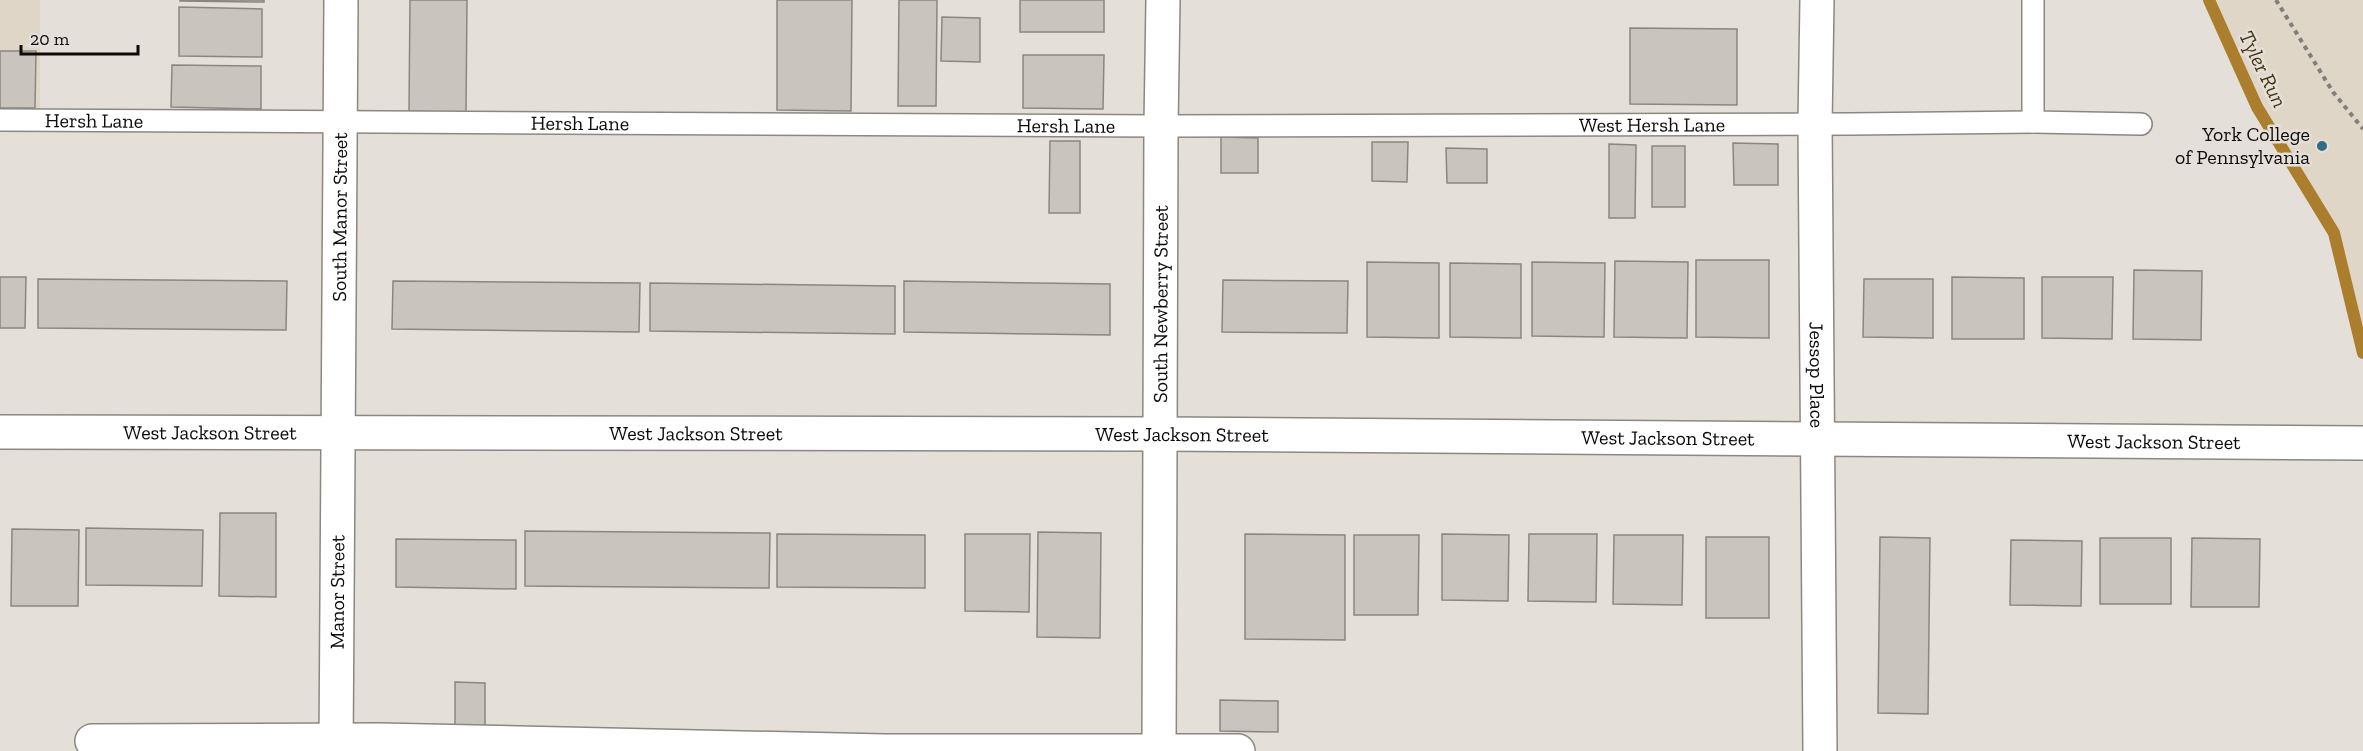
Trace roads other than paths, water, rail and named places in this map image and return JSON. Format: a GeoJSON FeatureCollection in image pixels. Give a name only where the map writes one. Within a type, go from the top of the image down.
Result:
{"type":"FeatureCollection","features":[{"type":"Feature","properties":{"kind":"street","name":"South Manor Street"},"geometry":{"type":"LineString","coordinates":[[340,433],[341,0]]}},
{"type":"Feature","properties":{"kind":"street","name":"South Newberry Street"},"geometry":{"type":"LineString","coordinates":[[1159,751],[1163,0]]}},
{"type":"Feature","properties":{"kind":"street","name":"Jessop Place"},"geometry":{"type":"LineString","coordinates":[[1816,0],[1820,751]]}},
{"type":"Feature","properties":{"kind":"street","name":"West Jackson Street"},"geometry":{"type":"LineString","coordinates":[[0,432],[1159,434],[2353,443]]}},
{"type":"Feature","properties":{"kind":"street","name":"Manor Street"},"geometry":{"type":"LineString","coordinates":[[337,745],[340,433]]}},
{"type":"Feature","properties":{"kind":"street"},"geometry":{"type":"LineString","coordinates":[[91,746],[337,745],[884,751],[1238,751]]}},
{"type":"Feature","properties":{"kind":"lane"},"geometry":{"type":"LineString","coordinates":[[2032,122],[2033,0]]}},
{"type":"Feature","properties":{"kind":"lane","name":"Hersh Lane"},"geometry":{"type":"LineString","coordinates":[[0,120],[1161,126]]}},
{"type":"Feature","properties":{"kind":"lane","name":"West Hersh Lane"},"geometry":{"type":"LineString","coordinates":[[1161,126],[2032,122],[2141,124]]}},
{"type":"Feature","properties":{"kind":"waterway","name":"Tyler Run"},"geometry":{"type":"LineString","coordinates":[[2209,0],[2257,107],[2334,233],[2363,353]]}},
{"type":"Feature","properties":{"kind":"place","name":"York College of Pennsylvania"},"geometry":{"type":"Point","coordinates":[2322,146]}}]}
